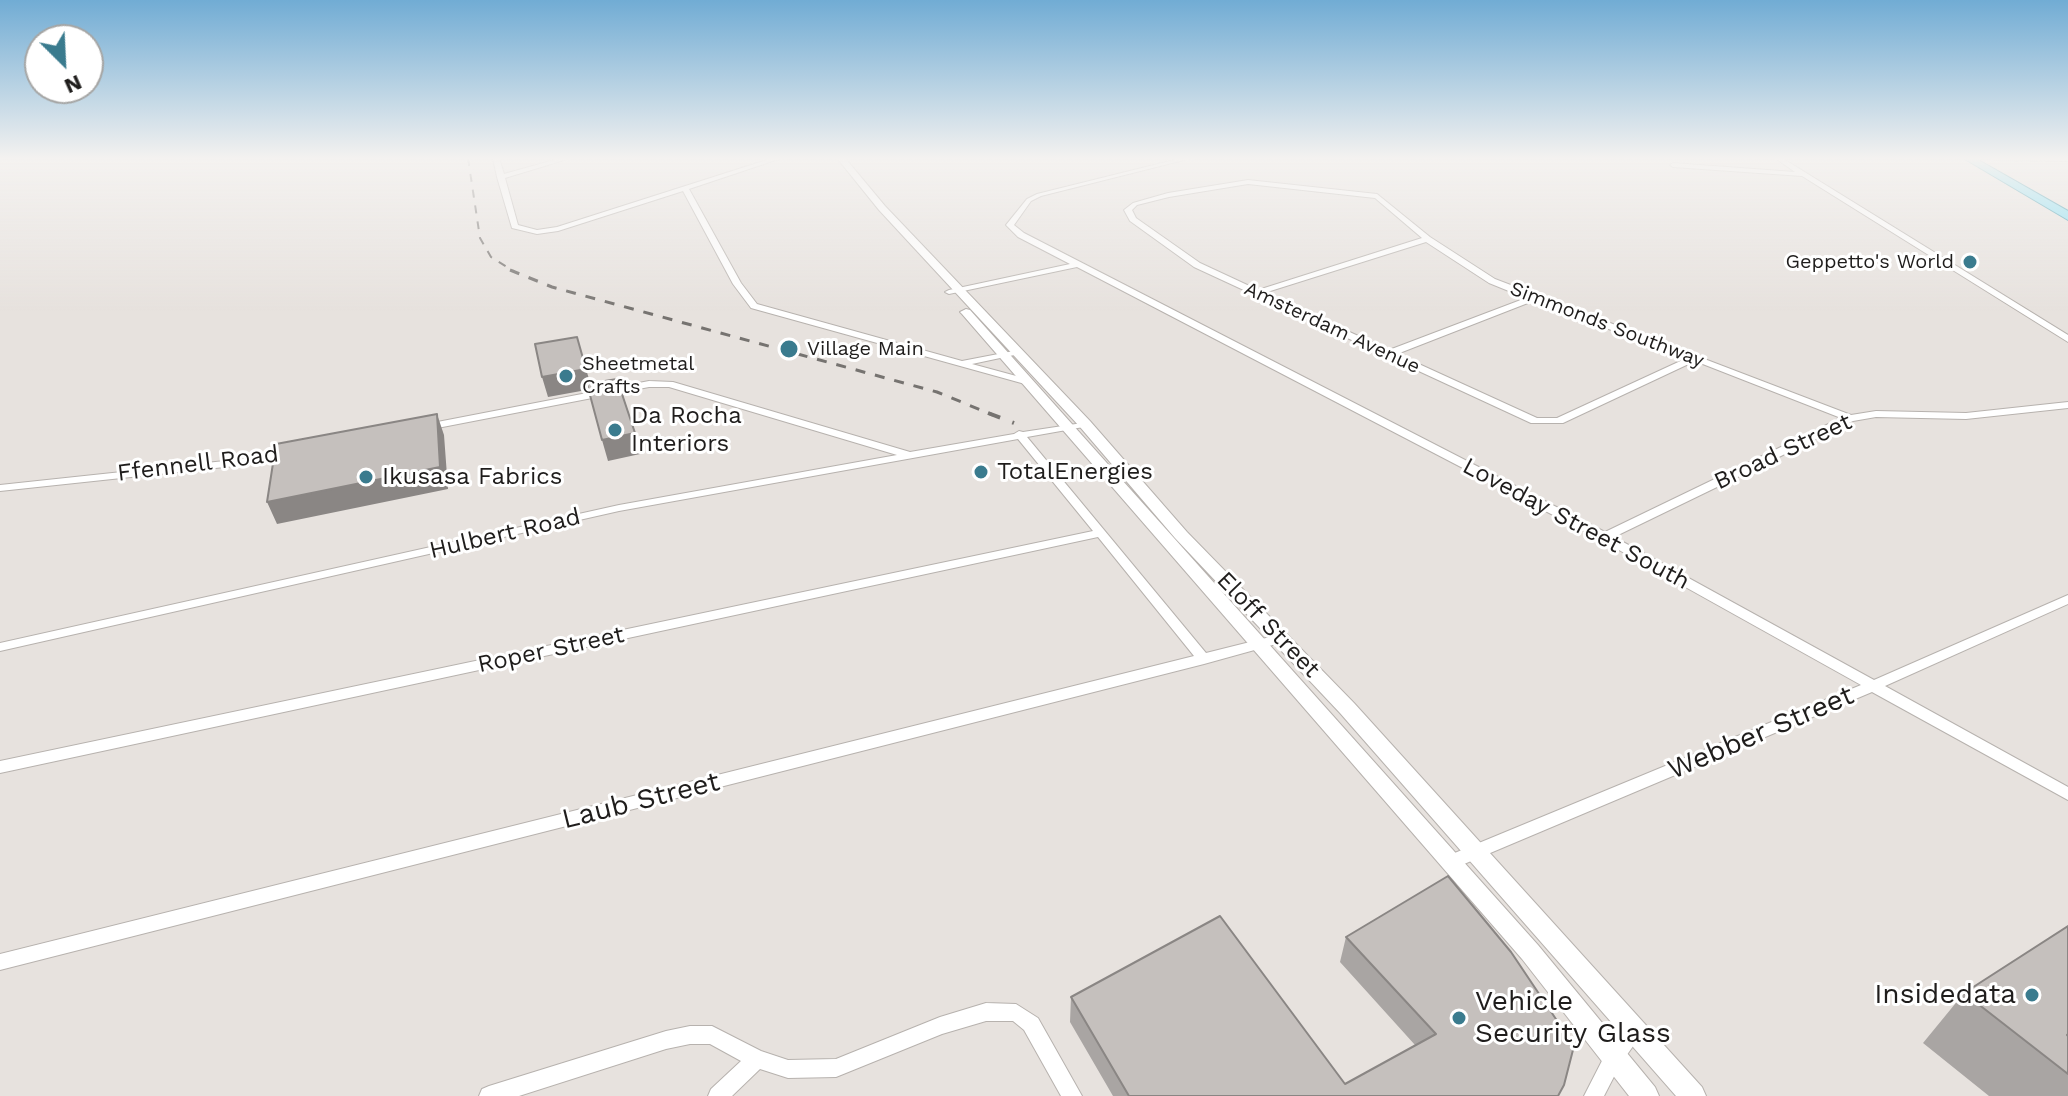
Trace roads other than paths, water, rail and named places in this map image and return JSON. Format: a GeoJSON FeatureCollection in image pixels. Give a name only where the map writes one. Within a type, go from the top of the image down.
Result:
{"type":"FeatureCollection","features":[{"type":"Feature","properties":{"kind":"street"},"geometry":{"type":"LineString","coordinates":[[510,209],[515,226],[528,232],[558,229],[619,209]]}},
{"type":"Feature","properties":{"kind":"street"},"geometry":{"type":"LineString","coordinates":[[696,209],[737,284],[754,306],[1028,382]]}},
{"type":"Feature","properties":{"kind":"street","name":"Eloff Street"},"geometry":{"type":"LineString","coordinates":[[880,209],[1153,512],[1261,644],[1463,858],[1635,1031],[1693,1096]]}},
{"type":"Feature","properties":{"kind":"street","name":"Loveday Street South"},"geometry":{"type":"LineString","coordinates":[[1022,209],[1011,222],[1012,228],[1605,537],[2068,794]]}},
{"type":"Feature","properties":{"kind":"street","name":"Amsterdam Avenue"},"geometry":{"type":"LineString","coordinates":[[1129,209],[1133,219],[1188,259],[1522,416],[1559,421],[1695,358]]}},
{"type":"Feature","properties":{"kind":"street","name":"Simmonds Southway"},"geometry":{"type":"LineString","coordinates":[[1395,209],[1427,239],[1481,275],[1533,298],[1850,418]]}},
{"type":"Feature","properties":{"kind":"street"},"geometry":{"type":"LineString","coordinates":[[1861,209],[2068,339]]}},
{"type":"Feature","properties":{"kind":"street"},"geometry":{"type":"LineString","coordinates":[[1256,293],[1427,239]]}},
{"type":"Feature","properties":{"kind":"street"},"geometry":{"type":"LineString","coordinates":[[955,291],[1079,264]]}},
{"type":"Feature","properties":{"kind":"street"},"geometry":{"type":"LineString","coordinates":[[1388,354],[1533,298]]}},
{"type":"Feature","properties":{"kind":"street"},"geometry":{"type":"LineString","coordinates":[[959,364],[1010,354]]}},
{"type":"Feature","properties":{"kind":"street","name":"Eloff Street"},"geometry":{"type":"LineString","coordinates":[[1010,354],[1028,382],[1075,424]]}},
{"type":"Feature","properties":{"kind":"street"},"geometry":{"type":"LineString","coordinates":[[419,428],[649,384],[670,384],[908,454]]}},
{"type":"Feature","properties":{"kind":"street","name":"Broad Street"},"geometry":{"type":"LineString","coordinates":[[1605,537],[1850,418],[1876,414],[1966,416],[2068,405]]}},
{"type":"Feature","properties":{"kind":"street","name":"Hulbert Road"},"geometry":{"type":"LineString","coordinates":[[0,647],[619,508],[1075,424]]}},
{"type":"Feature","properties":{"kind":"street"},"geometry":{"type":"LineString","coordinates":[[1017,435],[1102,533],[1204,659]]}},
{"type":"Feature","properties":{"kind":"street","name":"Ffennell Road"},"geometry":{"type":"LineString","coordinates":[[0,488],[234,463],[297,452]]}},
{"type":"Feature","properties":{"kind":"street","name":"Eloff Street"},"geometry":{"type":"LineString","coordinates":[[1153,512],[1282,638],[1463,858],[1530,952],[1646,1096]]}},
{"type":"Feature","properties":{"kind":"street","name":"Roper Street"},"geometry":{"type":"LineString","coordinates":[[0,767],[1102,533]]}},
{"type":"Feature","properties":{"kind":"street","name":"Webber Street"},"geometry":{"type":"LineString","coordinates":[[1463,858],[1875,685],[2068,599]]}},
{"type":"Feature","properties":{"kind":"street","name":"Laub Street"},"geometry":{"type":"LineString","coordinates":[[0,962],[1282,638]]}},
{"type":"Feature","properties":{"kind":"street"},"geometry":{"type":"LineString","coordinates":[[489,1096],[690,1035],[712,1035],[757,1059],[788,1069],[836,1068],[940,1026],[986,1012],[1016,1013],[1031,1024],[1072,1096]]}},
{"type":"Feature","properties":{"kind":"street"},"geometry":{"type":"LineString","coordinates":[[1594,1096],[1614,1057],[1635,1031]]}},
{"type":"Feature","properties":{"kind":"street"},"geometry":{"type":"LineString","coordinates":[[718,1096],[757,1059]]}},
{"type":"Feature","properties":{"kind":"railway"},"geometry":{"type":"LineString","coordinates":[[476,209],[480,238],[491,257],[515,272]]}},
{"type":"Feature","properties":{"kind":"railway"},"geometry":{"type":"LineString","coordinates":[[510,270],[552,287],[937,392],[990,414]]}},
{"type":"Feature","properties":{"kind":"railway"},"geometry":{"type":"LineString","coordinates":[[990,414],[1014,423]]}},
{"type":"Feature","properties":{"kind":"place","name":"Geppetto's World"},"geometry":{"type":"Point","coordinates":[1970,262]}},
{"type":"Feature","properties":{"kind":"place","name":"Village Main"},"geometry":{"type":"Point","coordinates":[789,349]}},
{"type":"Feature","properties":{"kind":"place","name":"Sheetmetal Crafts"},"geometry":{"type":"Point","coordinates":[566,376]}},
{"type":"Feature","properties":{"kind":"place","name":"Da Rocha Interiors"},"geometry":{"type":"Point","coordinates":[615,430]}},
{"type":"Feature","properties":{"kind":"place","name":"TotalEnergies"},"geometry":{"type":"Point","coordinates":[981,472]}},
{"type":"Feature","properties":{"kind":"place","name":"Ikusasa Fabrics"},"geometry":{"type":"Point","coordinates":[366,477]}},
{"type":"Feature","properties":{"kind":"place","name":"Insidedata"},"geometry":{"type":"Point","coordinates":[2032,995]}},
{"type":"Feature","properties":{"kind":"place","name":"Vehicle Security Glass"},"geometry":{"type":"Point","coordinates":[1459,1018]}}]}
